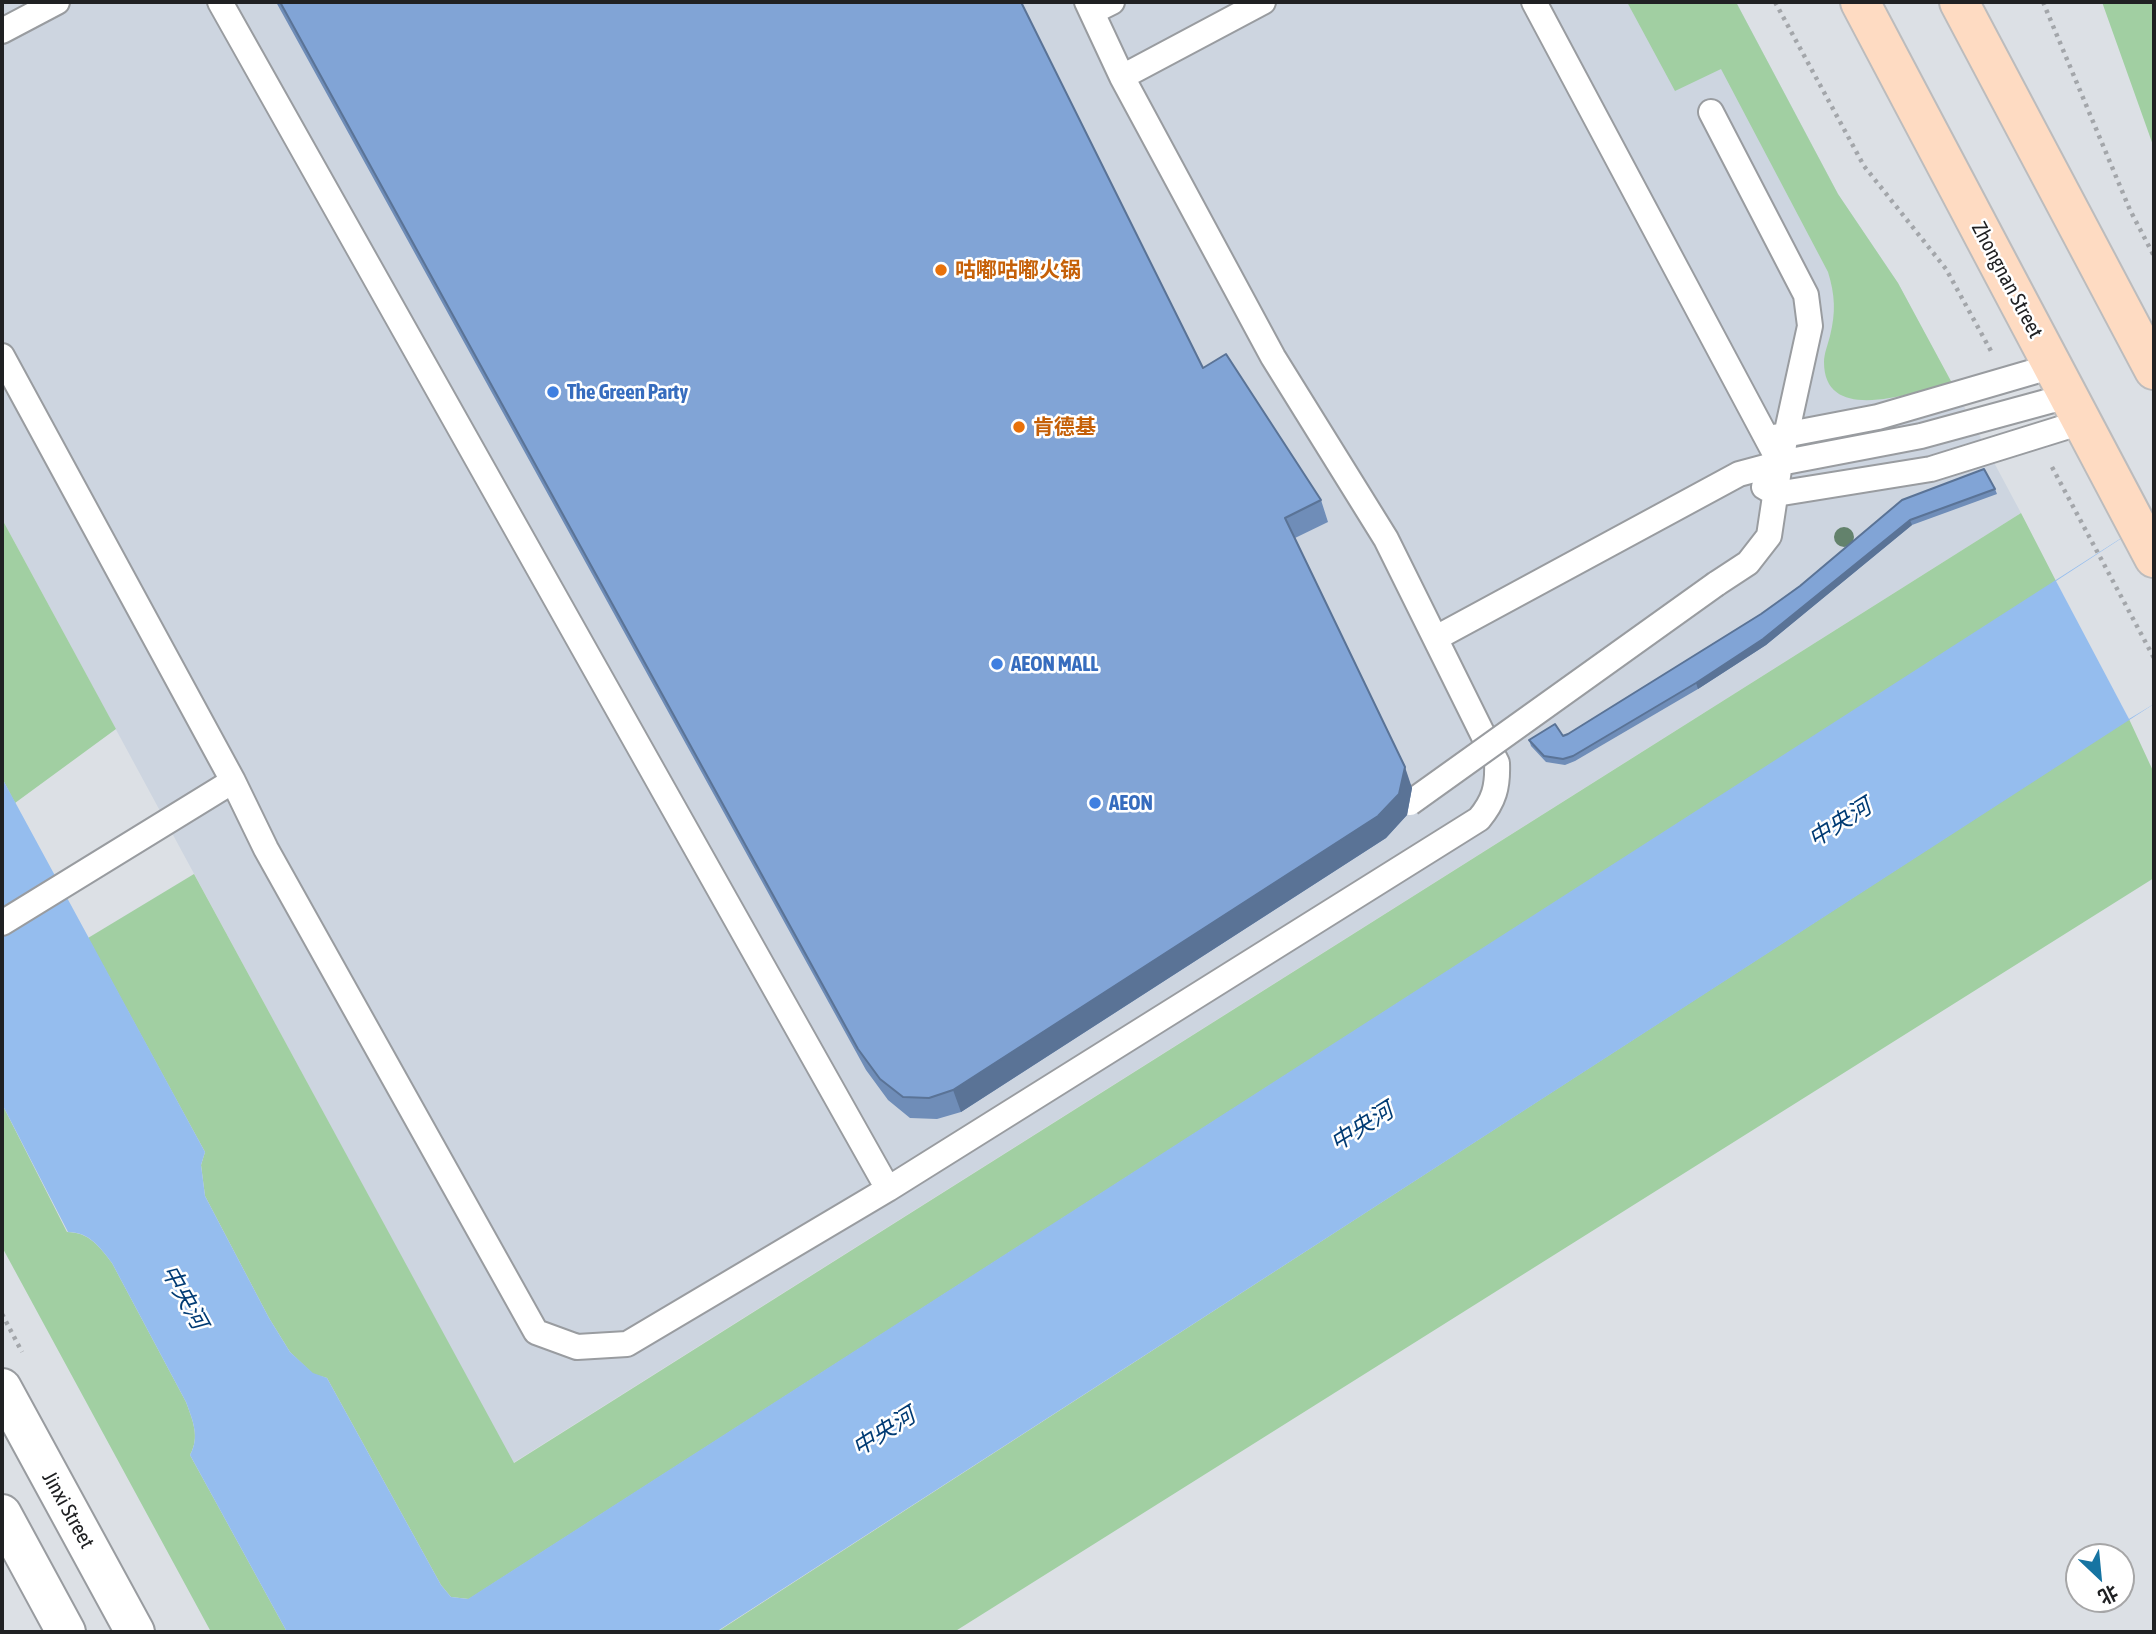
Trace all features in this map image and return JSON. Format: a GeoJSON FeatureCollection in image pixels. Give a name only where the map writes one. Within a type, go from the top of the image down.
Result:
{"type":"FeatureCollection","features":[{"type":"Feature","properties":{"kind":"main road","name":"Zhongnan Street"},"geometry":{"type":"LineString","coordinates":[[1860,2],[2146,542]]}},
{"type":"Feature","properties":{"kind":"main road"},"geometry":{"type":"LineString","coordinates":[[1959,2],[2154,370]]}},
{"type":"Feature","properties":{"kind":"main road","name":"Jinxi Street"},"geometry":{"type":"LineString","coordinates":[[2,1388],[135,1632]]}},
{"type":"Feature","properties":{"kind":"main road"},"geometry":{"type":"LineString","coordinates":[[2,1514],[66,1632]]}},
{"type":"Feature","properties":{"kind":"lane"},"geometry":{"type":"LineString","coordinates":[[220,2],[888,1189]]}},
{"type":"Feature","properties":{"kind":"lane"},"geometry":{"type":"LineString","coordinates":[[1122,77],[1263,2]]}},
{"type":"Feature","properties":{"kind":"lane"},"geometry":{"type":"LineString","coordinates":[[1534,2],[1778,436]]}},
{"type":"Feature","properties":{"kind":"lane"},"geometry":{"type":"LineString","coordinates":[[2,31],[45,4]]}},
{"type":"Feature","properties":{"kind":"lane"},"geometry":{"type":"LineString","coordinates":[[2,356],[233,781],[266,849],[536,1332],[577,1346],[627,1344],[888,1189],[1479,819],[1493,802],[1498,783],[1497,763],[1436,638],[1386,539],[1273,357],[1122,77],[1097,5]]}},
{"type":"Feature","properties":{"kind":"lane"},"geometry":{"type":"LineString","coordinates":[[1409,803],[1748,563],[1769,536],[1780,463],[1778,436],[1810,326],[1806,295],[1711,111]]}},
{"type":"Feature","properties":{"kind":"lane"},"geometry":{"type":"LineString","coordinates":[[1739,474],[1778,436],[1878,417],[2006,379],[2068,394]]}},
{"type":"Feature","properties":{"kind":"lane"},"geometry":{"type":"LineString","coordinates":[[1436,638],[1739,474],[1780,463],[1921,436],[2068,394]]}},
{"type":"Feature","properties":{"kind":"lane"},"geometry":{"type":"LineString","coordinates":[[1739,474],[1776,494],[1931,469],[2036,437],[2068,394]]}},
{"type":"Feature","properties":{"kind":"lane"},"geometry":{"type":"LineString","coordinates":[[2,923],[233,781]]}},
{"type":"Feature","properties":{"kind":"path"},"geometry":{"type":"LineString","coordinates":[[1775,2],[1864,166],[1946,269],[2006,379]]}},
{"type":"Feature","properties":{"kind":"path"},"geometry":{"type":"LineString","coordinates":[[2043,2],[2130,210],[2154,256]]}},
{"type":"Feature","properties":{"kind":"path"},"geometry":{"type":"LineString","coordinates":[[2036,437],[2154,658]]}},
{"type":"Feature","properties":{"kind":"shaded area"},"geometry":{"type":"Polygon","coordinates":[[[2,2],[1736,2],[1838,194],[1898,283],[2021,513],[513,1463],[2,519],[2,2]]]}},
{"type":"Feature","properties":{"kind":"green space"},"geometry":{"type":"Polygon","coordinates":[[[1627,2],[1736,2],[1838,194],[1898,283],[1952,383],[1874,400],[1855,399],[1839,394],[1828,382],[1824,359],[1832,327],[1834,304],[1828,272],[1721,69],[1675,91],[1627,2]]]}},
{"type":"Feature","properties":{"kind":"green space"},"geometry":{"type":"Polygon","coordinates":[[[2102,2],[2154,2],[2154,148],[2102,2]]]}},
{"type":"Feature","properties":{"kind":"green space"},"geometry":{"type":"Polygon","coordinates":[[[2021,513],[2056,581],[469,1599],[451,1597],[441,1585],[327,1378],[313,1374],[290,1352],[269,1318],[205,1196],[201,1165],[205,1152],[88,938],[194,874],[514,1463],[2021,513]]]}},
{"type":"Feature","properties":{"kind":"green space"},"geometry":{"type":"Polygon","coordinates":[[[2,519],[116,729],[15,803],[2,778],[2,519]]]}},
{"type":"Feature","properties":{"kind":"green space"},"geometry":{"type":"Polygon","coordinates":[[[2129,719],[2154,773],[2154,878],[954,1632],[717,1632],[2129,719]]]}},
{"type":"Feature","properties":{"kind":"green space"},"geometry":{"type":"Polygon","coordinates":[[[2,1104],[67,1232],[88,1238],[112,1263],[186,1402],[195,1435],[190,1455],[287,1632],[211,1632],[2,1247],[2,1104]]]}},
{"type":"Feature","properties":{"kind":"water","name":"中央河"},"geometry":{"type":"Polygon","coordinates":[[[2154,517],[2154,704],[716,1632],[287,1632],[190,1455],[195,1435],[186,1402],[112,1263],[88,1238],[68,1232],[2,1104],[2,778],[205,1152],[201,1165],[205,1196],[269,1318],[290,1352],[313,1373],[327,1378],[441,1585],[451,1597],[468,1599],[2154,517]]]}},
{"type":"Feature","properties":{"kind":"pier"},"geometry":{"type":"Polygon","coordinates":[[[2154,517],[2154,704],[2129,719],[2056,581],[2154,517]]]}},
{"type":"Feature","properties":{"kind":"building","name":"AEON MALL"},"geometry":{"type":"Polygon","coordinates":[[[280,2],[1021,2],[1203,368],[1226,354],[1321,500],[1285,518],[1405,767],[1399,794],[1378,816],[953,1090],[929,1098],[903,1097],[880,1079],[858,1049],[280,2]]]}},
{"type":"Feature","properties":{"kind":"building"},"geometry":{"type":"Polygon","coordinates":[[[1984,469],[1995,489],[1910,520],[1763,639],[1696,683],[1573,756],[1563,759],[1544,756],[1529,740],[1555,724],[1563,736],[1568,734],[1761,614],[1800,586],[1902,500],[1984,469]]]}},
{"type":"Feature","properties":{"kind":"place","name":"咕嘟咕嘟火锅"},"geometry":{"type":"Point","coordinates":[941,270]}},
{"type":"Feature","properties":{"kind":"place","name":"The Green Party"},"geometry":{"type":"Point","coordinates":[553,392]}},
{"type":"Feature","properties":{"kind":"place","name":"肯德基"},"geometry":{"type":"Point","coordinates":[1019,427]}},
{"type":"Feature","properties":{"kind":"place","name":"AEON MALL"},"geometry":{"type":"Point","coordinates":[997,664]}},
{"type":"Feature","properties":{"kind":"place","name":"AEON"},"geometry":{"type":"Point","coordinates":[1095,803]}}]}
